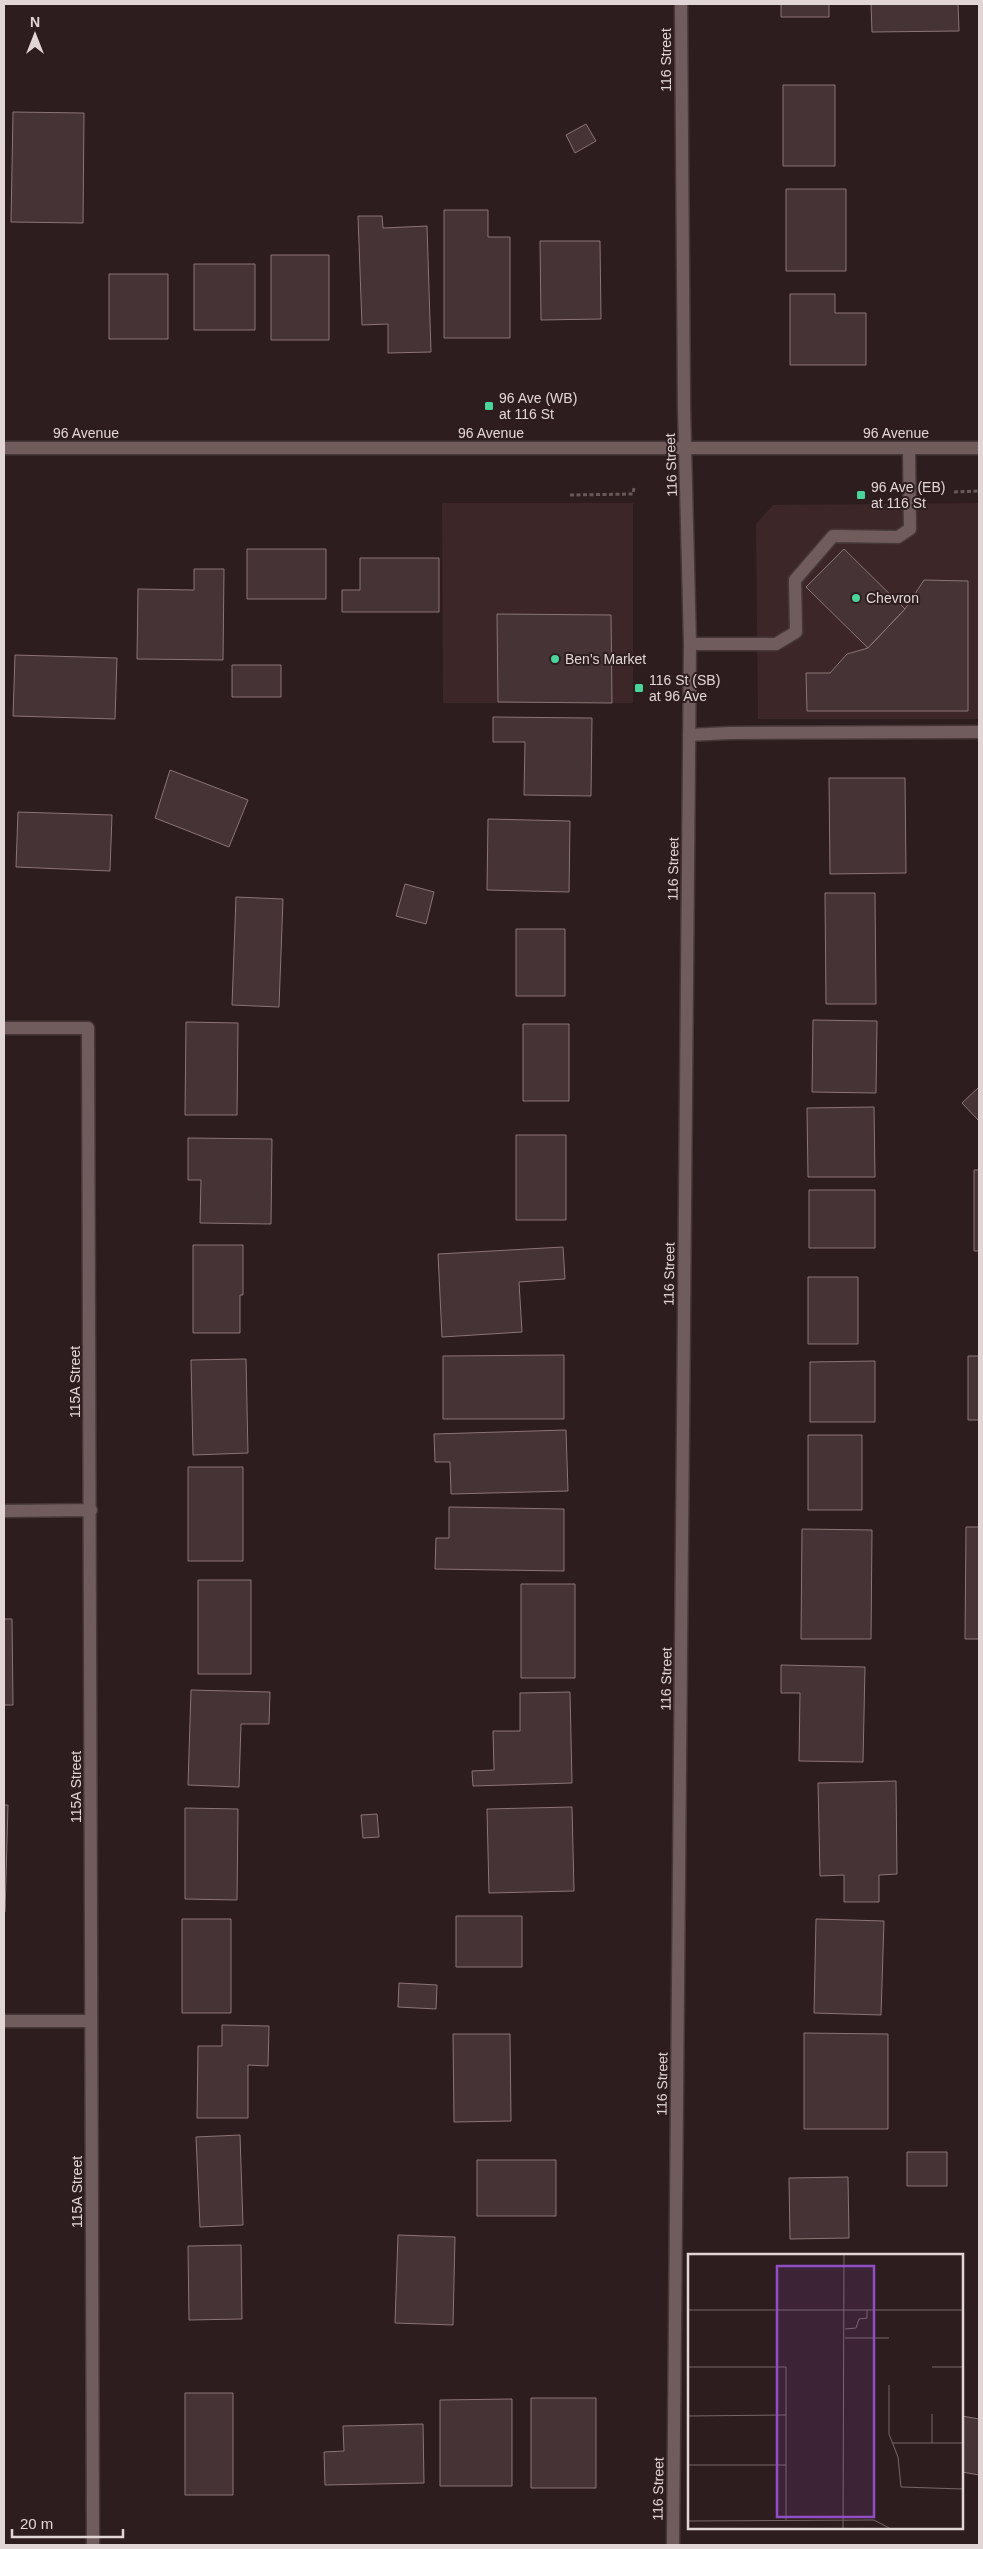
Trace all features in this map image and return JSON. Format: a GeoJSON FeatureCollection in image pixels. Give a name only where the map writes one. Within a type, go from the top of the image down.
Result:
{"type":"FeatureCollection","features":[{"type":"Feature","properties":{"kind":"street","name":"116 Street"},"geometry":{"type":"LineString","coordinates":[[673,2545],[690,644],[681,4]]}},
{"type":"Feature","properties":{"kind":"street","name":"96 Avenue"},"geometry":{"type":"LineString","coordinates":[[4,448],[979,448]]}},
{"type":"Feature","properties":{"kind":"street"},"geometry":{"type":"LineString","coordinates":[[690,644],[776,644],[796,632],[795,580],[833,536],[898,537],[910,529],[909,448]]}},
{"type":"Feature","properties":{"kind":"street"},"geometry":{"type":"LineString","coordinates":[[689,735],[729,733],[979,732]]}},
{"type":"Feature","properties":{"kind":"street","name":"115A Street"},"geometry":{"type":"LineString","coordinates":[[4,1028],[88,1028],[93,2545]]}},
{"type":"Feature","properties":{"kind":"street"},"geometry":{"type":"LineString","coordinates":[[4,1512],[91,1510]]}},
{"type":"Feature","properties":{"kind":"street"},"geometry":{"type":"LineString","coordinates":[[4,2021],[91,2021]]}},
{"type":"Feature","properties":{"kind":"path"},"geometry":{"type":"LineString","coordinates":[[570,495],[633,494],[634,488]]}},
{"type":"Feature","properties":{"kind":"path"},"geometry":{"type":"LineString","coordinates":[[954,492],[979,491]]}},
{"type":"Feature","properties":{"kind":"shaded area"},"geometry":{"type":"Polygon","coordinates":[[[442,503],[633,503],[633,703],[443,703],[442,503]]]}},
{"type":"Feature","properties":{"kind":"shaded area"},"geometry":{"type":"Polygon","coordinates":[[[979,503],[979,719],[758,719],[756,524],[773,505],[979,503]]]}},
{"type":"Feature","properties":{"kind":"building"},"geometry":{"type":"Polygon","coordinates":[[[781,4],[829,4],[829,17],[781,17],[781,4]]]}},
{"type":"Feature","properties":{"kind":"building"},"geometry":{"type":"Polygon","coordinates":[[[871,4],[958,4],[959,31],[872,32],[871,4]]]}},
{"type":"Feature","properties":{"kind":"building"},"geometry":{"type":"Polygon","coordinates":[[[783,85],[835,85],[835,166],[783,166],[783,85]]]}},
{"type":"Feature","properties":{"kind":"building"},"geometry":{"type":"Polygon","coordinates":[[[13,112],[84,113],[83,223],[11,222],[13,112]]]}},
{"type":"Feature","properties":{"kind":"building"},"geometry":{"type":"Polygon","coordinates":[[[586,124],[596,141],[575,153],[566,135],[586,124]]]}},
{"type":"Feature","properties":{"kind":"building"},"geometry":{"type":"Polygon","coordinates":[[[786,189],[846,189],[846,271],[786,271],[786,189]]]}},
{"type":"Feature","properties":{"kind":"building"},"geometry":{"type":"Polygon","coordinates":[[[444,210],[488,210],[488,237],[510,237],[510,338],[444,338],[444,210]]]}},
{"type":"Feature","properties":{"kind":"building"},"geometry":{"type":"Polygon","coordinates":[[[358,216],[382,216],[383,228],[427,226],[431,352],[388,353],[388,324],[362,325],[358,216]]]}},
{"type":"Feature","properties":{"kind":"building"},"geometry":{"type":"Polygon","coordinates":[[[540,241],[600,241],[601,319],[541,320],[540,241]]]}},
{"type":"Feature","properties":{"kind":"building"},"geometry":{"type":"Polygon","coordinates":[[[271,255],[329,255],[329,340],[271,340],[271,255]]]}},
{"type":"Feature","properties":{"kind":"building"},"geometry":{"type":"Polygon","coordinates":[[[194,264],[255,264],[255,330],[194,330],[194,264]]]}},
{"type":"Feature","properties":{"kind":"building"},"geometry":{"type":"Polygon","coordinates":[[[109,274],[168,274],[168,339],[109,339],[109,274]]]}},
{"type":"Feature","properties":{"kind":"building"},"geometry":{"type":"Polygon","coordinates":[[[790,294],[835,294],[835,313],[866,313],[866,365],[790,365],[790,294]]]}},
{"type":"Feature","properties":{"kind":"building"},"geometry":{"type":"Polygon","coordinates":[[[247,549],[326,549],[326,599],[247,599],[247,549]]]}},
{"type":"Feature","properties":{"kind":"building","name":"Chevron"},"geometry":{"type":"Polygon","coordinates":[[[844,549],[905,609],[868,648],[806,587],[844,549]]]}},
{"type":"Feature","properties":{"kind":"building"},"geometry":{"type":"Polygon","coordinates":[[[360,558],[439,558],[439,612],[342,612],[342,590],[360,590],[360,558]]]}},
{"type":"Feature","properties":{"kind":"building"},"geometry":{"type":"Polygon","coordinates":[[[194,569],[224,569],[223,660],[137,659],[138,589],[194,590],[194,569]]]}},
{"type":"Feature","properties":{"kind":"building"},"geometry":{"type":"Polygon","coordinates":[[[924,580],[968,581],[968,711],[807,711],[806,673],[830,673],[847,654],[868,648],[905,609],[924,580]]]}},
{"type":"Feature","properties":{"kind":"building","name":"Ben's Market"},"geometry":{"type":"Polygon","coordinates":[[[497,614],[611,615],[612,703],[498,702],[497,614]]]}},
{"type":"Feature","properties":{"kind":"building"},"geometry":{"type":"Polygon","coordinates":[[[15,655],[117,658],[115,719],[13,716],[15,655]]]}},
{"type":"Feature","properties":{"kind":"building"},"geometry":{"type":"Polygon","coordinates":[[[232,665],[281,665],[281,697],[232,697],[232,665]]]}},
{"type":"Feature","properties":{"kind":"building"},"geometry":{"type":"Polygon","coordinates":[[[493,717],[592,718],[591,796],[524,795],[525,742],[493,742],[493,717]]]}},
{"type":"Feature","properties":{"kind":"building"},"geometry":{"type":"Polygon","coordinates":[[[170,770],[248,800],[229,847],[155,818],[170,770]]]}},
{"type":"Feature","properties":{"kind":"building"},"geometry":{"type":"Polygon","coordinates":[[[829,778],[905,778],[906,873],[830,874],[829,778]]]}},
{"type":"Feature","properties":{"kind":"building"},"geometry":{"type":"Polygon","coordinates":[[[18,812],[112,815],[110,871],[16,867],[18,812]]]}},
{"type":"Feature","properties":{"kind":"building"},"geometry":{"type":"Polygon","coordinates":[[[488,819],[570,821],[569,892],[487,890],[488,819]]]}},
{"type":"Feature","properties":{"kind":"building"},"geometry":{"type":"Polygon","coordinates":[[[405,884],[434,892],[426,924],[396,916],[405,884]]]}},
{"type":"Feature","properties":{"kind":"building"},"geometry":{"type":"Polygon","coordinates":[[[825,893],[875,893],[876,1004],[826,1004],[825,893]]]}},
{"type":"Feature","properties":{"kind":"building"},"geometry":{"type":"Polygon","coordinates":[[[236,897],[283,899],[279,1007],[232,1005],[236,897]]]}},
{"type":"Feature","properties":{"kind":"building"},"geometry":{"type":"Polygon","coordinates":[[[516,929],[565,929],[565,996],[516,996],[516,929]]]}},
{"type":"Feature","properties":{"kind":"building"},"geometry":{"type":"Polygon","coordinates":[[[813,1020],[877,1021],[876,1093],[812,1092],[813,1020]]]}},
{"type":"Feature","properties":{"kind":"building"},"geometry":{"type":"Polygon","coordinates":[[[186,1022],[238,1023],[237,1115],[185,1115],[186,1022]]]}},
{"type":"Feature","properties":{"kind":"building"},"geometry":{"type":"Polygon","coordinates":[[[523,1024],[569,1024],[569,1101],[523,1101],[523,1024]]]}},
{"type":"Feature","properties":{"kind":"building"},"geometry":{"type":"Polygon","coordinates":[[[979,1087],[979,1121],[962,1103],[979,1087]]]}},
{"type":"Feature","properties":{"kind":"building"},"geometry":{"type":"Polygon","coordinates":[[[874,1107],[875,1177],[808,1177],[807,1108],[874,1107]]]}},
{"type":"Feature","properties":{"kind":"building"},"geometry":{"type":"Polygon","coordinates":[[[516,1135],[566,1135],[566,1220],[516,1220],[516,1135]]]}},
{"type":"Feature","properties":{"kind":"building"},"geometry":{"type":"Polygon","coordinates":[[[188,1138],[272,1139],[271,1224],[200,1223],[201,1180],[188,1180],[188,1138]]]}},
{"type":"Feature","properties":{"kind":"building"},"geometry":{"type":"Polygon","coordinates":[[[974,1170],[979,1170],[979,1251],[974,1251],[974,1170]]]}},
{"type":"Feature","properties":{"kind":"building"},"geometry":{"type":"Polygon","coordinates":[[[809,1190],[875,1190],[875,1248],[809,1248],[809,1190]]]}},
{"type":"Feature","properties":{"kind":"building"},"geometry":{"type":"Polygon","coordinates":[[[193,1245],[243,1245],[243,1295],[240,1295],[240,1333],[193,1333],[193,1245]]]}},
{"type":"Feature","properties":{"kind":"building"},"geometry":{"type":"Polygon","coordinates":[[[563,1247],[565,1279],[519,1282],[522,1332],[442,1337],[438,1254],[563,1247]]]}},
{"type":"Feature","properties":{"kind":"building"},"geometry":{"type":"Polygon","coordinates":[[[808,1277],[858,1277],[858,1344],[808,1344],[808,1277]]]}},
{"type":"Feature","properties":{"kind":"building"},"geometry":{"type":"Polygon","coordinates":[[[564,1355],[564,1419],[443,1419],[443,1356],[564,1355]]]}},
{"type":"Feature","properties":{"kind":"building"},"geometry":{"type":"Polygon","coordinates":[[[968,1356],[979,1356],[979,1420],[968,1420],[968,1356]]]}},
{"type":"Feature","properties":{"kind":"building"},"geometry":{"type":"Polygon","coordinates":[[[246,1359],[248,1453],[193,1455],[191,1360],[246,1359]]]}},
{"type":"Feature","properties":{"kind":"building"},"geometry":{"type":"Polygon","coordinates":[[[875,1361],[875,1422],[810,1422],[810,1362],[875,1361]]]}},
{"type":"Feature","properties":{"kind":"building"},"geometry":{"type":"Polygon","coordinates":[[[566,1430],[568,1491],[451,1494],[450,1462],[435,1462],[434,1434],[566,1430]]]}},
{"type":"Feature","properties":{"kind":"building"},"geometry":{"type":"Polygon","coordinates":[[[808,1435],[862,1435],[862,1510],[808,1510],[808,1435]]]}},
{"type":"Feature","properties":{"kind":"building"},"geometry":{"type":"Polygon","coordinates":[[[188,1467],[243,1467],[243,1561],[188,1561],[188,1467]]]}},
{"type":"Feature","properties":{"kind":"building"},"geometry":{"type":"Polygon","coordinates":[[[449,1507],[564,1509],[564,1571],[435,1569],[436,1538],[449,1538],[449,1507]]]}},
{"type":"Feature","properties":{"kind":"building"},"geometry":{"type":"Polygon","coordinates":[[[966,1527],[979,1527],[979,1639],[965,1639],[966,1527]]]}},
{"type":"Feature","properties":{"kind":"building"},"geometry":{"type":"Polygon","coordinates":[[[802,1529],[872,1530],[871,1639],[801,1639],[802,1529]]]}},
{"type":"Feature","properties":{"kind":"building"},"geometry":{"type":"Polygon","coordinates":[[[198,1580],[251,1580],[251,1674],[198,1674],[198,1580]]]}},
{"type":"Feature","properties":{"kind":"building"},"geometry":{"type":"Polygon","coordinates":[[[521,1584],[575,1584],[575,1678],[521,1678],[521,1584]]]}},
{"type":"Feature","properties":{"kind":"building"},"geometry":{"type":"Polygon","coordinates":[[[4,1619],[12,1619],[13,1705],[4,1705],[4,1619]]]}},
{"type":"Feature","properties":{"kind":"building"},"geometry":{"type":"Polygon","coordinates":[[[781,1665],[865,1667],[863,1762],[799,1761],[800,1693],[781,1693],[781,1665]]]}},
{"type":"Feature","properties":{"kind":"building"},"geometry":{"type":"Polygon","coordinates":[[[191,1690],[270,1692],[269,1724],[241,1724],[239,1787],[188,1785],[191,1690]]]}},
{"type":"Feature","properties":{"kind":"building"},"geometry":{"type":"Polygon","coordinates":[[[570,1692],[572,1783],[473,1786],[472,1771],[494,1770],[493,1731],[520,1731],[520,1693],[570,1692]]]}},
{"type":"Feature","properties":{"kind":"building"},"geometry":{"type":"Polygon","coordinates":[[[896,1781],[897,1874],[879,1875],[879,1902],[844,1902],[844,1875],[820,1876],[818,1783],[896,1781]]]}},
{"type":"Feature","properties":{"kind":"building"},"geometry":{"type":"Polygon","coordinates":[[[4,1805],[8,1805],[5,1912],[4,1912],[4,1805]]]}},
{"type":"Feature","properties":{"kind":"building"},"geometry":{"type":"Polygon","coordinates":[[[572,1807],[574,1891],[489,1893],[487,1809],[572,1807]]]}},
{"type":"Feature","properties":{"kind":"building"},"geometry":{"type":"Polygon","coordinates":[[[185,1808],[238,1809],[237,1900],[185,1899],[185,1808]]]}},
{"type":"Feature","properties":{"kind":"building"},"geometry":{"type":"Polygon","coordinates":[[[377,1814],[379,1837],[363,1838],[361,1815],[377,1814]]]}},
{"type":"Feature","properties":{"kind":"building"},"geometry":{"type":"Polygon","coordinates":[[[456,1916],[522,1916],[522,1967],[456,1967],[456,1916]]]}},
{"type":"Feature","properties":{"kind":"building"},"geometry":{"type":"Polygon","coordinates":[[[182,1919],[231,1919],[231,2013],[182,2013],[182,1919]]]}},
{"type":"Feature","properties":{"kind":"building"},"geometry":{"type":"Polygon","coordinates":[[[816,1919],[884,1921],[881,2015],[814,2013],[816,1919]]]}},
{"type":"Feature","properties":{"kind":"building"},"geometry":{"type":"Polygon","coordinates":[[[399,1983],[437,1985],[436,2009],[398,2007],[399,1983]]]}},
{"type":"Feature","properties":{"kind":"building"},"geometry":{"type":"Polygon","coordinates":[[[222,2025],[269,2026],[268,2066],[248,2065],[248,2118],[197,2118],[198,2046],[222,2046],[222,2025]]]}},
{"type":"Feature","properties":{"kind":"building"},"geometry":{"type":"Polygon","coordinates":[[[804,2033],[888,2034],[888,2129],[804,2129],[804,2033]]]}},
{"type":"Feature","properties":{"kind":"building"},"geometry":{"type":"Polygon","coordinates":[[[453,2034],[510,2034],[511,2121],[454,2122],[453,2034]]]}},
{"type":"Feature","properties":{"kind":"building"},"geometry":{"type":"Polygon","coordinates":[[[240,2135],[243,2225],[200,2227],[196,2137],[240,2135]]]}},
{"type":"Feature","properties":{"kind":"building"},"geometry":{"type":"Polygon","coordinates":[[[907,2152],[947,2152],[947,2186],[907,2186],[907,2152]]]}},
{"type":"Feature","properties":{"kind":"building"},"geometry":{"type":"Polygon","coordinates":[[[477,2160],[556,2160],[556,2216],[477,2216],[477,2160]]]}},
{"type":"Feature","properties":{"kind":"building"},"geometry":{"type":"Polygon","coordinates":[[[848,2177],[849,2238],[790,2239],[789,2178],[848,2177]]]}},
{"type":"Feature","properties":{"kind":"building"},"geometry":{"type":"Polygon","coordinates":[[[398,2235],[455,2237],[453,2325],[395,2323],[398,2235]]]}},
{"type":"Feature","properties":{"kind":"building"},"geometry":{"type":"Polygon","coordinates":[[[241,2245],[242,2319],[189,2320],[188,2246],[241,2245]]]}},
{"type":"Feature","properties":{"kind":"building"},"geometry":{"type":"Polygon","coordinates":[[[185,2393],[233,2393],[233,2495],[185,2495],[185,2393]]]}},
{"type":"Feature","properties":{"kind":"building"},"geometry":{"type":"Polygon","coordinates":[[[531,2398],[596,2398],[596,2488],[531,2488],[531,2398]]]}},
{"type":"Feature","properties":{"kind":"building"},"geometry":{"type":"Polygon","coordinates":[[[512,2399],[512,2486],[440,2486],[440,2400],[512,2399]]]}},
{"type":"Feature","properties":{"kind":"building"},"geometry":{"type":"Polygon","coordinates":[[[963,2416],[979,2419],[979,2475],[963,2472],[963,2416]]]}},
{"type":"Feature","properties":{"kind":"building"},"geometry":{"type":"Polygon","coordinates":[[[423,2424],[424,2483],[325,2485],[324,2452],[344,2451],[343,2426],[423,2424]]]}},
{"type":"Feature","properties":{"kind":"place","name":"96 Ave (WB) at 116 St"},"geometry":{"type":"Point","coordinates":[489,406]}},
{"type":"Feature","properties":{"kind":"place","name":"96 Ave (EB) at 116 St"},"geometry":{"type":"Point","coordinates":[861,495]}},
{"type":"Feature","properties":{"kind":"place","name":"Chevron"},"geometry":{"type":"Point","coordinates":[856,598]}},
{"type":"Feature","properties":{"kind":"place","name":"Ben's Market"},"geometry":{"type":"Point","coordinates":[555,659]}},
{"type":"Feature","properties":{"kind":"place","name":"116 St (SB) at 96 Ave"},"geometry":{"type":"Point","coordinates":[639,688]}}]}
